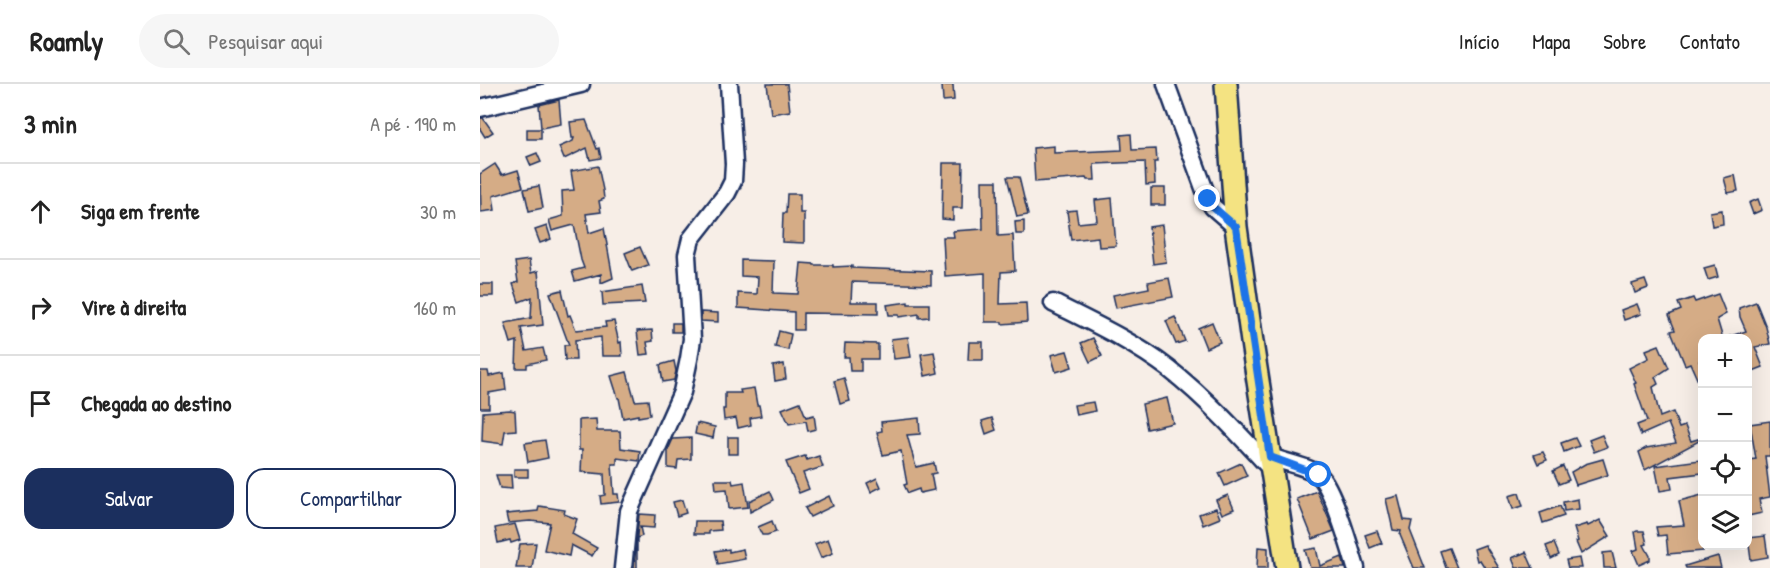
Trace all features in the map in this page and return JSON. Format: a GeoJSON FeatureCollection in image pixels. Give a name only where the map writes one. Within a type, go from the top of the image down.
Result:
{"type":"FeatureCollection","features":[{"type":"Feature","properties":{"kind":"main road"},"geometry":{"type":"LineString","coordinates":[[1226,84],[1236,227],[1287,568]]}},
{"type":"Feature","properties":{"kind":"street"},"geometry":{"type":"LineString","coordinates":[[480,111],[581,84]]}},
{"type":"Feature","properties":{"kind":"street"},"geometry":{"type":"LineString","coordinates":[[623,568],[629,512],[682,392],[689,359],[692,339],[687,255],[691,239],[727,193],[733,181],[729,84]]}},
{"type":"Feature","properties":{"kind":"street"},"geometry":{"type":"LineString","coordinates":[[1166,84],[1208,199],[1213,207],[1236,227]]}},
{"type":"Feature","properties":{"kind":"street"},"geometry":{"type":"LineString","coordinates":[[1053,303],[1122,338],[1169,369],[1271,463],[1319,475],[1328,489],[1356,568]]}},
{"type":"Feature","properties":{"kind":"building"},"geometry":{"type":"Polygon","coordinates":[[[767,84],[787,84],[790,111],[771,114],[767,84]]]}},
{"type":"Feature","properties":{"kind":"building"},"geometry":{"type":"Polygon","coordinates":[[[942,85],[953,85],[954,100],[943,101],[942,85]]]}},
{"type":"Feature","properties":{"kind":"building"},"geometry":{"type":"Polygon","coordinates":[[[559,100],[561,124],[541,128],[539,105],[559,100]]]}},
{"type":"Feature","properties":{"kind":"building"},"geometry":{"type":"Polygon","coordinates":[[[480,118],[483,118],[493,132],[485,137],[480,129],[480,118]]]}},
{"type":"Feature","properties":{"kind":"building"},"geometry":{"type":"Polygon","coordinates":[[[586,120],[597,149],[599,148],[601,158],[590,160],[587,148],[564,159],[559,147],[573,141],[570,122],[586,120]]]}},
{"type":"Feature","properties":{"kind":"building"},"geometry":{"type":"Polygon","coordinates":[[[527,129],[541,129],[541,139],[527,139],[527,129]]]}},
{"type":"Feature","properties":{"kind":"building"},"geometry":{"type":"Polygon","coordinates":[[[1131,134],[1132,150],[1156,149],[1155,184],[1146,185],[1145,162],[1094,164],[1095,180],[1086,178],[1035,182],[1033,148],[1054,146],[1054,153],[1122,150],[1121,135],[1131,134]]]}},
{"type":"Feature","properties":{"kind":"building"},"geometry":{"type":"Polygon","coordinates":[[[537,153],[541,162],[531,166],[527,157],[537,153]]]}},
{"type":"Feature","properties":{"kind":"building"},"geometry":{"type":"Polygon","coordinates":[[[943,163],[963,163],[962,208],[953,208],[953,220],[942,219],[943,163]]]}},
{"type":"Feature","properties":{"kind":"building"},"geometry":{"type":"Polygon","coordinates":[[[495,164],[502,175],[518,170],[523,187],[493,196],[495,210],[481,212],[480,174],[495,164]]]}},
{"type":"Feature","properties":{"kind":"building"},"geometry":{"type":"Polygon","coordinates":[[[598,166],[604,199],[599,201],[601,212],[586,214],[589,233],[604,228],[613,278],[601,283],[601,274],[575,281],[572,271],[584,268],[574,225],[552,231],[549,220],[563,216],[562,191],[574,190],[571,171],[598,166]]]}},
{"type":"Feature","properties":{"kind":"building"},"geometry":{"type":"Polygon","coordinates":[[[1735,175],[1738,191],[1728,193],[1724,178],[1735,175]]]}},
{"type":"Feature","properties":{"kind":"building"},"geometry":{"type":"Polygon","coordinates":[[[1007,177],[1019,177],[1028,215],[1017,217],[1007,177]]]}},
{"type":"Feature","properties":{"kind":"building"},"geometry":{"type":"Polygon","coordinates":[[[982,181],[997,181],[998,236],[1013,235],[1015,271],[1001,272],[1000,304],[1026,303],[1027,322],[1002,324],[1002,322],[985,322],[985,273],[945,276],[943,237],[954,237],[953,231],[983,229],[982,181]]]}},
{"type":"Feature","properties":{"kind":"building"},"geometry":{"type":"Polygon","coordinates":[[[539,186],[543,208],[529,211],[524,189],[539,186]]]}},
{"type":"Feature","properties":{"kind":"building"},"geometry":{"type":"Polygon","coordinates":[[[1151,188],[1165,188],[1165,205],[1151,205],[1151,188]]]}},
{"type":"Feature","properties":{"kind":"building"},"geometry":{"type":"Polygon","coordinates":[[[787,194],[800,194],[800,213],[804,213],[804,243],[782,242],[783,213],[786,213],[787,194]]]}},
{"type":"Feature","properties":{"kind":"building"},"geometry":{"type":"Polygon","coordinates":[[[1112,198],[1116,246],[1099,247],[1098,237],[1071,240],[1067,211],[1076,210],[1078,223],[1097,221],[1095,200],[1112,198]]]}},
{"type":"Feature","properties":{"kind":"building"},"geometry":{"type":"Polygon","coordinates":[[[1758,199],[1762,210],[1753,214],[1749,203],[1758,199]]]}},
{"type":"Feature","properties":{"kind":"building"},"geometry":{"type":"Polygon","coordinates":[[[1722,210],[1723,224],[1712,226],[1710,212],[1722,210]]]}},
{"type":"Feature","properties":{"kind":"building"},"geometry":{"type":"Polygon","coordinates":[[[1024,221],[1024,234],[1016,234],[1015,222],[1024,221]]]}},
{"type":"Feature","properties":{"kind":"building"},"geometry":{"type":"Polygon","coordinates":[[[1162,225],[1166,262],[1153,264],[1149,227],[1162,225]]]}},
{"type":"Feature","properties":{"kind":"building"},"geometry":{"type":"Polygon","coordinates":[[[547,226],[551,239],[540,243],[535,230],[547,226]]]}},
{"type":"Feature","properties":{"kind":"building"},"geometry":{"type":"Polygon","coordinates":[[[640,247],[648,265],[632,271],[625,253],[640,247]]]}},
{"type":"Feature","properties":{"kind":"building"},"geometry":{"type":"Polygon","coordinates":[[[529,260],[531,273],[538,271],[543,325],[521,328],[526,351],[543,348],[546,360],[527,364],[527,368],[516,368],[517,341],[511,343],[505,323],[531,318],[532,297],[519,302],[513,284],[518,282],[515,262],[529,260]]]}},
{"type":"Feature","properties":{"kind":"building"},"geometry":{"type":"Polygon","coordinates":[[[741,260],[774,261],[773,293],[798,294],[801,263],[833,265],[833,267],[931,271],[931,285],[852,282],[851,302],[878,302],[878,314],[803,313],[803,330],[794,330],[794,312],[738,308],[738,293],[757,294],[758,277],[741,276],[741,260]]]}},
{"type":"Feature","properties":{"kind":"building"},"geometry":{"type":"Polygon","coordinates":[[[1715,265],[1718,277],[1708,280],[1704,268],[1715,265]]]}},
{"type":"Feature","properties":{"kind":"building"},"geometry":{"type":"Polygon","coordinates":[[[1169,278],[1173,297],[1116,308],[1113,295],[1149,288],[1148,282],[1169,278]]]}},
{"type":"Feature","properties":{"kind":"building"},"geometry":{"type":"Polygon","coordinates":[[[1645,280],[1648,288],[1635,293],[1632,284],[1645,280]]]}},
{"type":"Feature","properties":{"kind":"building"},"geometry":{"type":"Polygon","coordinates":[[[480,284],[493,284],[493,296],[480,296],[480,284]]]}},
{"type":"Feature","properties":{"kind":"building"},"geometry":{"type":"Polygon","coordinates":[[[642,286],[645,303],[603,305],[602,292],[642,286]]]}},
{"type":"Feature","properties":{"kind":"building"},"geometry":{"type":"Polygon","coordinates":[[[562,290],[568,316],[570,315],[576,330],[606,327],[605,322],[614,321],[619,343],[621,342],[622,356],[602,356],[601,337],[575,340],[576,360],[565,360],[564,345],[569,345],[550,293],[562,290]]]}},
{"type":"Feature","properties":{"kind":"building"},"geometry":{"type":"Polygon","coordinates":[[[1718,294],[1726,314],[1717,319],[1722,334],[1698,334],[1698,381],[1690,363],[1685,365],[1671,331],[1675,330],[1669,315],[1681,310],[1678,303],[1693,298],[1695,302],[1718,294]]]}},
{"type":"Feature","properties":{"kind":"building"},"geometry":{"type":"Polygon","coordinates":[[[908,302],[908,304],[929,304],[929,317],[919,318],[919,314],[899,317],[899,315],[889,315],[887,305],[908,302]]]}},
{"type":"Feature","properties":{"kind":"building"},"geometry":{"type":"Polygon","coordinates":[[[1756,302],[1770,344],[1755,347],[1763,367],[1752,371],[1752,334],[1737,334],[1746,331],[1739,308],[1756,302]]]}},
{"type":"Feature","properties":{"kind":"building"},"geometry":{"type":"Polygon","coordinates":[[[1637,304],[1641,314],[1624,320],[1621,310],[1637,304]]]}},
{"type":"Feature","properties":{"kind":"building"},"geometry":{"type":"Polygon","coordinates":[[[701,312],[718,313],[718,322],[701,321],[701,312]]]}},
{"type":"Feature","properties":{"kind":"building"},"geometry":{"type":"Polygon","coordinates":[[[1175,317],[1185,341],[1176,344],[1166,321],[1175,317]]]}},
{"type":"Feature","properties":{"kind":"building"},"geometry":{"type":"Polygon","coordinates":[[[1212,322],[1220,342],[1206,348],[1198,328],[1212,322]]]}},
{"type":"Feature","properties":{"kind":"building"},"geometry":{"type":"Polygon","coordinates":[[[672,323],[681,323],[681,332],[672,332],[672,323]]]}},
{"type":"Feature","properties":{"kind":"building"},"geometry":{"type":"Polygon","coordinates":[[[652,330],[653,341],[647,342],[649,354],[640,355],[637,331],[652,330]]]}},
{"type":"Feature","properties":{"kind":"building"},"geometry":{"type":"Polygon","coordinates":[[[779,331],[791,334],[788,350],[775,347],[779,331]]]}},
{"type":"Feature","properties":{"kind":"building"},"geometry":{"type":"Polygon","coordinates":[[[908,337],[911,357],[894,359],[891,339],[908,337]]]}},
{"type":"Feature","properties":{"kind":"building"},"geometry":{"type":"Polygon","coordinates":[[[1093,338],[1102,356],[1090,362],[1081,343],[1093,338]]]}},
{"type":"Feature","properties":{"kind":"building"},"geometry":{"type":"Polygon","coordinates":[[[969,342],[983,342],[983,360],[968,360],[969,342]]]}},
{"type":"Feature","properties":{"kind":"building"},"geometry":{"type":"Polygon","coordinates":[[[845,343],[878,344],[878,359],[861,359],[861,371],[850,371],[849,357],[844,357],[845,343]]]}},
{"type":"Feature","properties":{"kind":"building"},"geometry":{"type":"Polygon","coordinates":[[[1659,345],[1669,368],[1655,377],[1658,384],[1653,387],[1660,417],[1673,412],[1679,428],[1685,426],[1691,441],[1698,439],[1698,442],[1645,470],[1639,452],[1646,448],[1676,443],[1668,423],[1641,435],[1637,425],[1647,421],[1634,384],[1636,383],[1629,368],[1649,358],[1646,350],[1659,345]]]}},
{"type":"Feature","properties":{"kind":"building"},"geometry":{"type":"Polygon","coordinates":[[[1067,351],[1072,367],[1056,372],[1051,355],[1067,351]]]}},
{"type":"Feature","properties":{"kind":"building"},"geometry":{"type":"Polygon","coordinates":[[[934,352],[938,373],[925,376],[921,354],[934,352]]]}},
{"type":"Feature","properties":{"kind":"building"},"geometry":{"type":"Polygon","coordinates":[[[674,361],[676,371],[674,380],[663,382],[660,365],[674,361]]]}},
{"type":"Feature","properties":{"kind":"building"},"geometry":{"type":"Polygon","coordinates":[[[784,364],[786,379],[775,381],[773,366],[784,364]]]}},
{"type":"Feature","properties":{"kind":"building"},"geometry":{"type":"Polygon","coordinates":[[[480,371],[488,371],[489,376],[504,373],[506,390],[489,393],[489,408],[480,408],[480,371]]]}},
{"type":"Feature","properties":{"kind":"building"},"geometry":{"type":"Polygon","coordinates":[[[627,372],[635,401],[648,400],[650,415],[623,418],[611,376],[627,372]]]}},
{"type":"Feature","properties":{"kind":"building"},"geometry":{"type":"Polygon","coordinates":[[[844,378],[850,401],[840,404],[834,381],[844,378]]]}},
{"type":"Feature","properties":{"kind":"building"},"geometry":{"type":"Polygon","coordinates":[[[754,388],[761,416],[750,418],[751,425],[738,428],[736,418],[724,420],[725,393],[741,393],[740,390],[754,388]]]}},
{"type":"Feature","properties":{"kind":"building"},"geometry":{"type":"Polygon","coordinates":[[[1167,398],[1173,423],[1147,429],[1142,404],[1167,398]]]}},
{"type":"Feature","properties":{"kind":"building"},"geometry":{"type":"Polygon","coordinates":[[[800,402],[806,417],[814,415],[816,429],[808,431],[806,421],[789,424],[782,409],[800,402]]]}},
{"type":"Feature","properties":{"kind":"building"},"geometry":{"type":"Polygon","coordinates":[[[1093,402],[1095,411],[1076,415],[1074,405],[1093,402]]]}},
{"type":"Feature","properties":{"kind":"building"},"geometry":{"type":"Polygon","coordinates":[[[515,411],[516,430],[505,431],[503,444],[482,441],[483,412],[515,411]]]}},
{"type":"Feature","properties":{"kind":"building"},"geometry":{"type":"Polygon","coordinates":[[[919,418],[920,434],[907,435],[916,467],[934,463],[936,473],[931,474],[934,490],[920,493],[919,489],[908,493],[904,485],[907,484],[901,451],[883,455],[877,432],[882,431],[881,422],[919,418]]]}},
{"type":"Feature","properties":{"kind":"building"},"geometry":{"type":"Polygon","coordinates":[[[992,418],[996,430],[986,434],[982,421],[992,418]]]}},
{"type":"Feature","properties":{"kind":"building"},"geometry":{"type":"Polygon","coordinates":[[[596,419],[597,431],[620,431],[621,448],[640,451],[639,461],[617,458],[617,464],[612,464],[614,494],[618,494],[619,502],[601,504],[600,496],[605,495],[604,474],[581,472],[582,450],[579,450],[579,420],[596,419]]]}},
{"type":"Feature","properties":{"kind":"building"},"geometry":{"type":"Polygon","coordinates":[[[1770,421],[1770,456],[1765,456],[1770,497],[1759,499],[1762,513],[1752,515],[1752,460],[1756,459],[1752,424],[1770,421]]]}},
{"type":"Feature","properties":{"kind":"building"},"geometry":{"type":"Polygon","coordinates":[[[697,423],[715,427],[713,438],[695,434],[697,423]]]}},
{"type":"Feature","properties":{"kind":"building"},"geometry":{"type":"Polygon","coordinates":[[[1602,435],[1607,447],[1594,452],[1589,440],[1602,435]]]}},
{"type":"Feature","properties":{"kind":"building"},"geometry":{"type":"Polygon","coordinates":[[[728,437],[738,437],[738,454],[728,454],[728,437]]]}},
{"type":"Feature","properties":{"kind":"building"},"geometry":{"type":"Polygon","coordinates":[[[691,438],[691,459],[678,460],[677,469],[668,468],[668,450],[673,439],[691,438]]]}},
{"type":"Feature","properties":{"kind":"building"},"geometry":{"type":"Polygon","coordinates":[[[1575,438],[1579,446],[1564,452],[1561,443],[1575,438]]]}},
{"type":"Feature","properties":{"kind":"building"},"geometry":{"type":"Polygon","coordinates":[[[545,440],[548,458],[528,462],[525,443],[545,440]]]}},
{"type":"Feature","properties":{"kind":"building"},"geometry":{"type":"Polygon","coordinates":[[[1543,452],[1547,460],[1538,464],[1534,455],[1543,452]]]}},
{"type":"Feature","properties":{"kind":"building"},"geometry":{"type":"Polygon","coordinates":[[[805,456],[807,460],[819,456],[823,467],[803,473],[809,489],[799,493],[786,462],[805,456]]]}},
{"type":"Feature","properties":{"kind":"building"},"geometry":{"type":"Polygon","coordinates":[[[1603,459],[1608,475],[1576,485],[1571,472],[1585,464],[1603,459]]]}},
{"type":"Feature","properties":{"kind":"building"},"geometry":{"type":"Polygon","coordinates":[[[1698,460],[1698,474],[1670,477],[1672,489],[1660,491],[1655,466],[1698,460]]]}},
{"type":"Feature","properties":{"kind":"building"},"geometry":{"type":"Polygon","coordinates":[[[1241,463],[1247,476],[1225,486],[1219,473],[1241,463]]]}},
{"type":"Feature","properties":{"kind":"building"},"geometry":{"type":"Polygon","coordinates":[[[1563,466],[1569,480],[1559,484],[1553,471],[1563,466]]]}},
{"type":"Feature","properties":{"kind":"building"},"geometry":{"type":"Polygon","coordinates":[[[514,469],[528,469],[528,477],[514,477],[514,469]]]}},
{"type":"Feature","properties":{"kind":"building"},"geometry":{"type":"Polygon","coordinates":[[[496,475],[511,475],[512,489],[500,488],[496,475]]]}},
{"type":"Feature","properties":{"kind":"building"},"geometry":{"type":"Polygon","coordinates":[[[877,478],[881,487],[871,492],[867,483],[877,478]]]}},
{"type":"Feature","properties":{"kind":"building"},"geometry":{"type":"Polygon","coordinates":[[[715,480],[732,480],[733,484],[744,482],[748,507],[729,509],[727,489],[716,490],[715,480]]]}},
{"type":"Feature","properties":{"kind":"building"},"geometry":{"type":"Polygon","coordinates":[[[770,491],[774,500],[750,512],[749,501],[770,491]]]}},
{"type":"Feature","properties":{"kind":"building"},"geometry":{"type":"Polygon","coordinates":[[[1317,491],[1334,531],[1313,539],[1297,499],[1317,491]]]}},
{"type":"Feature","properties":{"kind":"building"},"geometry":{"type":"Polygon","coordinates":[[[1519,493],[1523,506],[1513,509],[1509,496],[1519,493]]]}},
{"type":"Feature","properties":{"kind":"building"},"geometry":{"type":"Polygon","coordinates":[[[1228,495],[1234,509],[1222,514],[1216,500],[1228,495]]]}},
{"type":"Feature","properties":{"kind":"building"},"geometry":{"type":"Polygon","coordinates":[[[829,496],[833,506],[810,517],[805,508],[829,496]]]}},
{"type":"Feature","properties":{"kind":"building"},"geometry":{"type":"Polygon","coordinates":[[[1398,496],[1404,520],[1412,521],[1410,530],[1425,568],[1414,568],[1400,535],[1401,531],[1393,530],[1386,499],[1398,496]]]}},
{"type":"Feature","properties":{"kind":"building"},"geometry":{"type":"Polygon","coordinates":[[[1698,496],[1698,550],[1703,551],[1668,554],[1666,535],[1658,536],[1656,527],[1684,525],[1679,501],[1698,496]]]}},
{"type":"Feature","properties":{"kind":"building"},"geometry":{"type":"Polygon","coordinates":[[[1578,499],[1579,509],[1564,511],[1563,502],[1578,499]]]}},
{"type":"Feature","properties":{"kind":"building"},"geometry":{"type":"Polygon","coordinates":[[[682,500],[686,513],[677,516],[673,502],[682,500]]]}},
{"type":"Feature","properties":{"kind":"building"},"geometry":{"type":"Polygon","coordinates":[[[539,506],[565,510],[564,514],[577,519],[572,534],[597,548],[592,556],[571,545],[569,556],[544,550],[550,523],[530,521],[508,523],[506,514],[538,511],[539,506]]]}},
{"type":"Feature","properties":{"kind":"building"},"geometry":{"type":"Polygon","coordinates":[[[1560,506],[1564,516],[1543,523],[1540,513],[1560,506]]]}},
{"type":"Feature","properties":{"kind":"building"},"geometry":{"type":"Polygon","coordinates":[[[1216,508],[1220,518],[1203,525],[1199,514],[1216,508]]]}},
{"type":"Feature","properties":{"kind":"building"},"geometry":{"type":"Polygon","coordinates":[[[639,514],[655,515],[654,528],[640,527],[642,536],[637,538],[637,568],[634,568],[639,514]]]}},
{"type":"Feature","properties":{"kind":"building"},"geometry":{"type":"Polygon","coordinates":[[[1600,520],[1610,536],[1581,554],[1574,528],[1587,524],[1588,526],[1600,520]]]}},
{"type":"Feature","properties":{"kind":"building"},"geometry":{"type":"Polygon","coordinates":[[[695,521],[720,521],[721,530],[709,531],[709,534],[694,534],[695,521]]]}},
{"type":"Feature","properties":{"kind":"building"},"geometry":{"type":"Polygon","coordinates":[[[772,521],[776,532],[762,535],[758,527],[772,521]]]}},
{"type":"Feature","properties":{"kind":"building"},"geometry":{"type":"Polygon","coordinates":[[[515,524],[520,540],[498,543],[495,528],[515,524]]]}},
{"type":"Feature","properties":{"kind":"building"},"geometry":{"type":"Polygon","coordinates":[[[1377,531],[1382,543],[1370,548],[1365,535],[1377,531]]]}},
{"type":"Feature","properties":{"kind":"building"},"geometry":{"type":"Polygon","coordinates":[[[1644,531],[1647,544],[1644,545],[1650,556],[1650,560],[1639,565],[1633,551],[1638,549],[1635,532],[1644,531]]]}},
{"type":"Feature","properties":{"kind":"building"},"geometry":{"type":"Polygon","coordinates":[[[1765,536],[1768,557],[1751,560],[1750,550],[1752,550],[1752,538],[1765,536]]]}},
{"type":"Feature","properties":{"kind":"building"},"geometry":{"type":"Polygon","coordinates":[[[828,539],[833,553],[821,558],[815,544],[828,539]]]}},
{"type":"Feature","properties":{"kind":"building"},"geometry":{"type":"Polygon","coordinates":[[[536,543],[532,568],[516,568],[520,544],[536,543]]]}},
{"type":"Feature","properties":{"kind":"building"},"geometry":{"type":"Polygon","coordinates":[[[1554,543],[1559,555],[1551,559],[1546,546],[1554,543]]]}},
{"type":"Feature","properties":{"kind":"building"},"geometry":{"type":"Polygon","coordinates":[[[1485,545],[1499,568],[1485,568],[1480,560],[1477,561],[1474,549],[1485,545]]]}},
{"type":"Feature","properties":{"kind":"building"},"geometry":{"type":"Polygon","coordinates":[[[1258,547],[1268,548],[1268,568],[1257,568],[1258,547]]]}},
{"type":"Feature","properties":{"kind":"building"},"geometry":{"type":"Polygon","coordinates":[[[1316,548],[1320,566],[1342,557],[1345,568],[1310,568],[1305,550],[1316,548]]]}},
{"type":"Feature","properties":{"kind":"building"},"geometry":{"type":"Polygon","coordinates":[[[1449,548],[1457,568],[1446,568],[1440,551],[1449,548]]]}},
{"type":"Feature","properties":{"kind":"building"},"geometry":{"type":"Polygon","coordinates":[[[729,549],[729,552],[743,549],[745,559],[718,564],[715,551],[729,549]]]}},
{"type":"Feature","properties":{"kind":"building"},"geometry":{"type":"Polygon","coordinates":[[[1526,552],[1533,568],[1516,568],[1512,558],[1526,552]]]}},
{"type":"Feature","properties":{"kind":"building"},"geometry":{"type":"Polygon","coordinates":[[[1612,552],[1616,568],[1604,568],[1603,553],[1612,552]]]}},
{"type":"Feature","properties":{"kind":"building"},"geometry":{"type":"Polygon","coordinates":[[[1718,556],[1721,568],[1686,568],[1685,566],[1718,556]]]}},
{"type":"Feature","properties":{"kind":"building"},"geometry":{"type":"Polygon","coordinates":[[[1579,558],[1581,568],[1568,568],[1566,560],[1579,558]]]}},
{"type":"Feature","properties":{"kind":"route"},"geometry":{"type":"LineString","coordinates":[[1208,199],[1213,207],[1236,227],[1270,457],[1319,475]]}}]}
